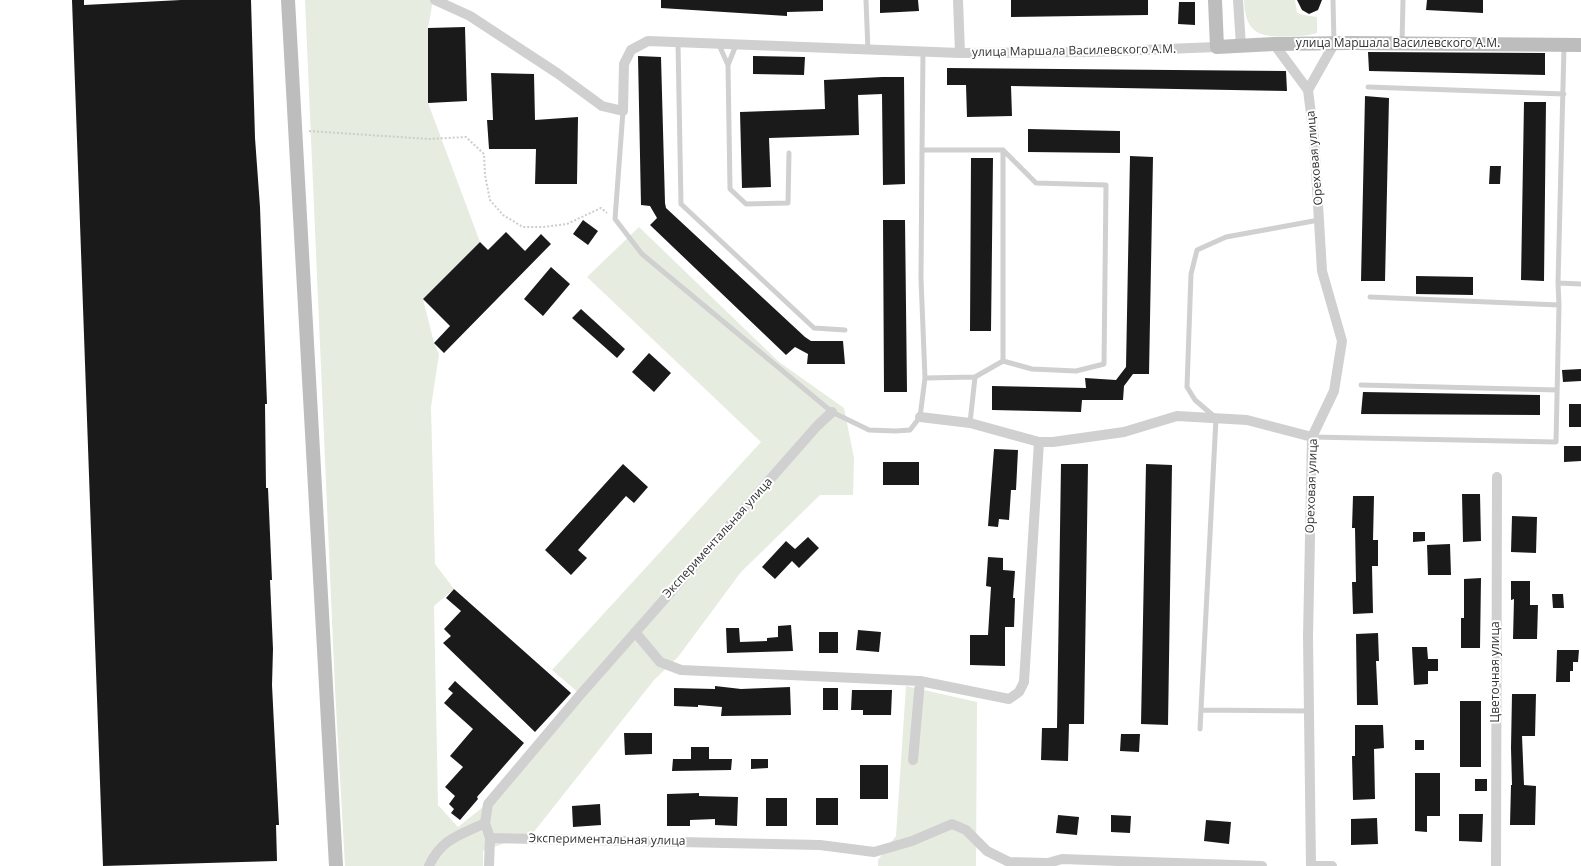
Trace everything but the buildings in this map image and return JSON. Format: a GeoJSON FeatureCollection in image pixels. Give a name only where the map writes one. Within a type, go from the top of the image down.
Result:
{"type":"FeatureCollection","features":[{"type":"Feature","properties":{"kind":"main road"},"geometry":{"type":"LineString","coordinates":[[288,0],[336,866]]}},
{"type":"Feature","properties":{"kind":"main road"},"geometry":{"type":"LineString","coordinates":[[1215,0],[1217,47]]}},
{"type":"Feature","properties":{"kind":"main road","name":"улица Маршала Василевского А.М."},"geometry":{"type":"LineString","coordinates":[[1217,47],[1274,44],[1581,46]]}},
{"type":"Feature","properties":{"kind":"street"},"geometry":{"type":"LineString","coordinates":[[435,0],[470,16],[557,73],[602,106],[623,111]]}},
{"type":"Feature","properties":{"kind":"street"},"geometry":{"type":"LineString","coordinates":[[958,0],[960,53]]}},
{"type":"Feature","properties":{"kind":"street"},"geometry":{"type":"LineString","coordinates":[[1238,0],[1241,46]]}},
{"type":"Feature","properties":{"kind":"street","name":"улица Маршала Василевского А.М."},"geometry":{"type":"LineString","coordinates":[[623,111],[624,64],[631,50],[648,41],[923,53],[1091,52],[1217,47]]}},
{"type":"Feature","properties":{"kind":"street","name":"Ореховая улица"},"geometry":{"type":"LineString","coordinates":[[1274,44],[1308,90],[1314,138],[1322,271],[1342,341],[1334,391],[1312,437],[1308,637],[1311,866]]}},
{"type":"Feature","properties":{"kind":"street"},"geometry":{"type":"LineString","coordinates":[[1308,90],[1334,44]]}},
{"type":"Feature","properties":{"kind":"street","name":"Экспериментальная улица"},"geometry":{"type":"LineString","coordinates":[[832,412],[817,426],[635,632],[488,804],[485,823],[490,838],[820,845],[874,852],[912,841],[952,824],[966,830],[987,852],[1009,862],[1262,866]]}},
{"type":"Feature","properties":{"kind":"street"},"geometry":{"type":"LineString","coordinates":[[920,417],[970,424],[1039,442],[1053,442],[1124,432],[1177,416],[1248,420],[1312,437]]}},
{"type":"Feature","properties":{"kind":"street"},"geometry":{"type":"LineString","coordinates":[[635,632],[660,662],[681,670],[920,681],[1009,699],[1019,692],[1024,682],[1039,442]]}},
{"type":"Feature","properties":{"kind":"street","name":"Цветочная улица"},"geometry":{"type":"LineString","coordinates":[[1496,477],[1496,866]]}},
{"type":"Feature","properties":{"kind":"street"},"geometry":{"type":"LineString","coordinates":[[913,760],[920,681]]}},
{"type":"Feature","properties":{"kind":"street"},"geometry":{"type":"LineString","coordinates":[[429,866],[434,854],[449,839],[485,823]]}},
{"type":"Feature","properties":{"kind":"street"},"geometry":{"type":"LineString","coordinates":[[489,866],[490,838]]}},
{"type":"Feature","properties":{"kind":"street"},"geometry":{"type":"LineString","coordinates":[[1311,866],[1332,866]]}},
{"type":"Feature","properties":{"kind":"lane"},"geometry":{"type":"LineString","coordinates":[[866,0],[868,50]]}},
{"type":"Feature","properties":{"kind":"lane"},"geometry":{"type":"LineString","coordinates":[[1333,0],[1334,44]]}},
{"type":"Feature","properties":{"kind":"lane"},"geometry":{"type":"LineString","coordinates":[[1402,44],[1403,0]]}},
{"type":"Feature","properties":{"kind":"lane"},"geometry":{"type":"LineString","coordinates":[[678,43],[681,204],[814,328],[845,330]]}},
{"type":"Feature","properties":{"kind":"lane"},"geometry":{"type":"LineString","coordinates":[[719,45],[728,65]]}},
{"type":"Feature","properties":{"kind":"lane"},"geometry":{"type":"LineString","coordinates":[[736,45],[728,65],[730,189],[746,204],[788,203],[789,153]]}},
{"type":"Feature","properties":{"kind":"lane"},"geometry":{"type":"LineString","coordinates":[[1312,437],[1556,442],[1559,305],[1558,283],[1564,94],[1564,45]]}},
{"type":"Feature","properties":{"kind":"lane"},"geometry":{"type":"LineString","coordinates":[[623,111],[615,219],[642,254],[832,412],[869,430],[910,430],[920,417],[925,378],[921,279],[923,53]]}},
{"type":"Feature","properties":{"kind":"lane"},"geometry":{"type":"LineString","coordinates":[[1368,87],[1564,94]]}},
{"type":"Feature","properties":{"kind":"lane"},"geometry":{"type":"LineString","coordinates":[[922,150],[1003,150],[1036,183],[1106,185],[1104,364],[1076,371],[1039,370],[1003,361],[975,377],[925,378]]}},
{"type":"Feature","properties":{"kind":"lane"},"geometry":{"type":"LineString","coordinates":[[1003,150],[1003,361]]}},
{"type":"Feature","properties":{"kind":"lane"},"geometry":{"type":"LineString","coordinates":[[1200,729],[1216,418],[1195,400],[1187,387],[1192,274],[1197,250],[1226,237],[1319,220]]}},
{"type":"Feature","properties":{"kind":"lane"},"geometry":{"type":"LineString","coordinates":[[1558,283],[1581,284]]}},
{"type":"Feature","properties":{"kind":"lane"},"geometry":{"type":"LineString","coordinates":[[1370,297],[1559,305]]}},
{"type":"Feature","properties":{"kind":"lane"},"geometry":{"type":"LineString","coordinates":[[970,424],[975,377]]}},
{"type":"Feature","properties":{"kind":"lane"},"geometry":{"type":"LineString","coordinates":[[1361,385],[1557,390]]}},
{"type":"Feature","properties":{"kind":"lane"},"geometry":{"type":"LineString","coordinates":[[1200,710],[1309,711]]}},
{"type":"Feature","properties":{"kind":"path"},"geometry":{"type":"LineString","coordinates":[[296,131],[429,139],[466,137],[484,154],[485,176],[490,200],[503,215],[523,227],[543,227],[567,224],[601,208],[615,219]]}},
{"type":"Feature","properties":{"kind":"shaded area"},"geometry":{"type":"Polygon","coordinates":[[[305,0],[433,0],[428,28],[428,103],[480,242],[423,299],[434,343],[439,354],[431,407],[435,564],[454,589],[434,606],[438,805],[458,827],[488,803],[580,694],[552,670],[761,442],[587,277],[639,227],[779,362],[844,408],[854,458],[853,495],[820,495],[741,572],[678,657],[654,680],[533,833],[483,851],[483,866],[345,866],[335,689],[305,0]]]}},
{"type":"Feature","properties":{"kind":"shaded area"},"geometry":{"type":"Polygon","coordinates":[[[1244,0],[1295,0],[1297,13],[1317,17],[1317,33],[1303,36],[1269,36],[1262,34],[1256,31],[1247,20],[1244,0]]]}},
{"type":"Feature","properties":{"kind":"shaded area"},"geometry":{"type":"Polygon","coordinates":[[[906,686],[977,702],[976,866],[878,866],[878,860],[896,836],[906,686]]]}}]}
